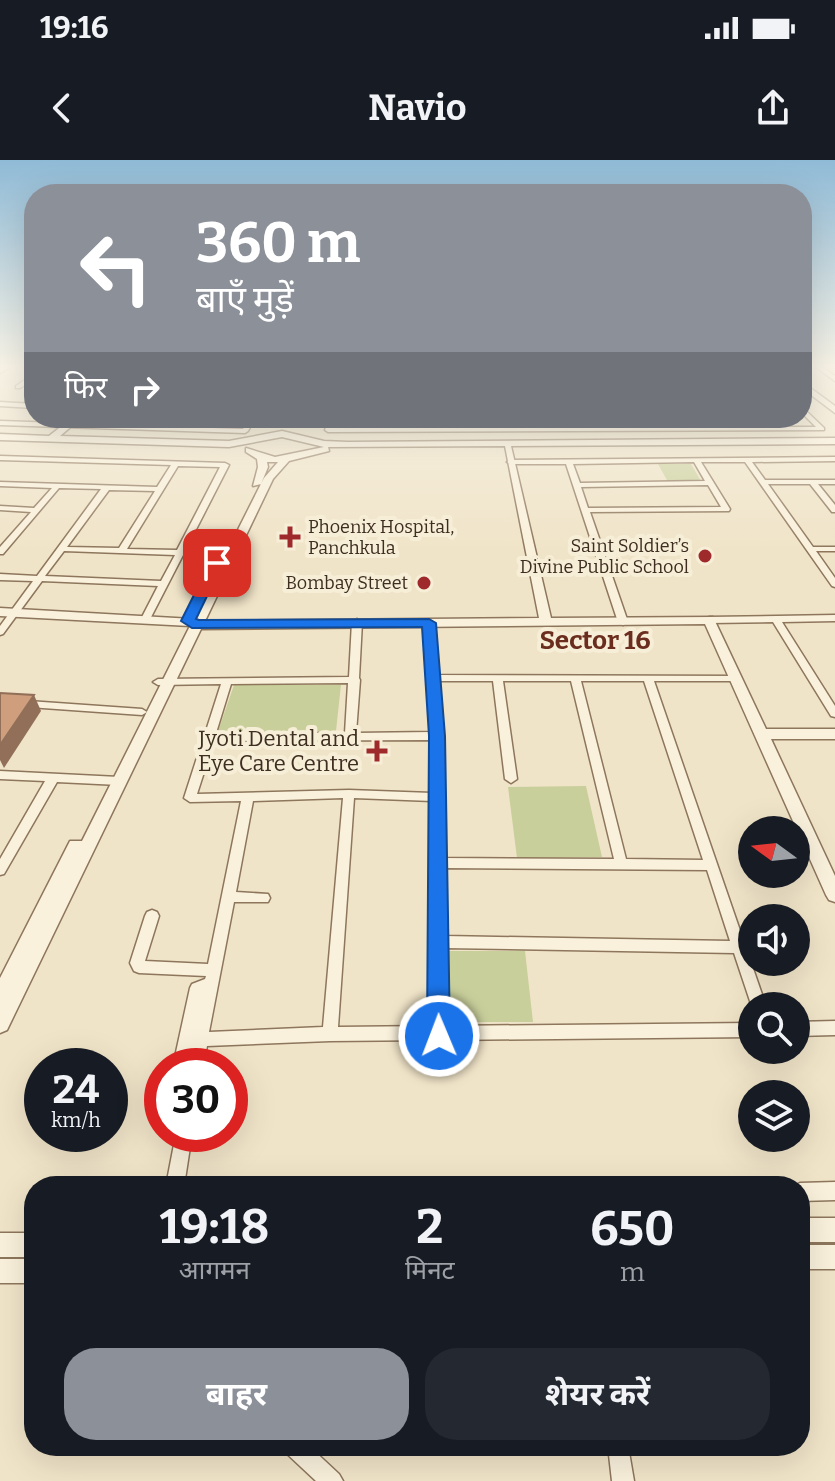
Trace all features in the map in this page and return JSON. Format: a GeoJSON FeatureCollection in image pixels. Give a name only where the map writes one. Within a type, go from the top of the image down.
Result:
{"type":"FeatureCollection","features":[{"type":"Feature","properties":{"kind":"street"},"geometry":{"type":"LineString","coordinates":[[329,428],[474,431],[822,429],[820,427]]}},
{"type":"Feature","properties":{"kind":"street"},"geometry":{"type":"LineString","coordinates":[[52,438],[64,428]]}},
{"type":"Feature","properties":{"kind":"street"},"geometry":{"type":"LineString","coordinates":[[158,428],[245,431],[247,428]]}},
{"type":"Feature","properties":{"kind":"street"},"geometry":{"type":"LineString","coordinates":[[0,1024],[260,476],[263,467],[255,454],[260,438],[281,428]]}},
{"type":"Feature","properties":{"kind":"street"},"geometry":{"type":"LineString","coordinates":[[638,430],[642,443]]}},
{"type":"Feature","properties":{"kind":"street"},"geometry":{"type":"LineString","coordinates":[[0,438],[229,444],[294,433],[306,440],[348,445],[835,443]]}},
{"type":"Feature","properties":{"kind":"street"},"geometry":{"type":"LineString","coordinates":[[0,438],[255,454],[286,459],[303,453],[347,448],[835,443]]}},
{"type":"Feature","properties":{"kind":"street"},"geometry":{"type":"LineString","coordinates":[[303,453],[308,448],[306,440]]}},
{"type":"Feature","properties":{"kind":"street"},"geometry":{"type":"LineString","coordinates":[[508,448],[546,623]]}},
{"type":"Feature","properties":{"kind":"street"},"geometry":{"type":"LineString","coordinates":[[192,623],[269,478],[286,459]]}},
{"type":"Feature","properties":{"kind":"street"},"geometry":{"type":"LineString","coordinates":[[511,462],[835,459]]}},
{"type":"Feature","properties":{"kind":"street"},"geometry":{"type":"LineString","coordinates":[[2,460],[225,465],[146,619]]}},
{"type":"Feature","properties":{"kind":"street"},"geometry":{"type":"LineString","coordinates":[[747,460],[832,574],[835,584]]}},
{"type":"Feature","properties":{"kind":"street"},"geometry":{"type":"LineString","coordinates":[[569,461],[623,622]]}},
{"type":"Feature","properties":{"kind":"street"},"geometry":{"type":"LineString","coordinates":[[586,510],[726,509],[697,461]]}},
{"type":"Feature","properties":{"kind":"street"},"geometry":{"type":"LineString","coordinates":[[121,551],[176,463]]}},
{"type":"Feature","properties":{"kind":"street"},"geometry":{"type":"LineString","coordinates":[[763,482],[835,482]]}},
{"type":"Feature","properties":{"kind":"street"},"geometry":{"type":"LineString","coordinates":[[812,482],[835,510]]}},
{"type":"Feature","properties":{"kind":"street"},"geometry":{"type":"LineString","coordinates":[[577,485],[711,483]]}},
{"type":"Feature","properties":{"kind":"street"},"geometry":{"type":"LineString","coordinates":[[0,484],[159,489]]}},
{"type":"Feature","properties":{"kind":"street"},"geometry":{"type":"LineString","coordinates":[[2,548],[58,485]]}},
{"type":"Feature","properties":{"kind":"street"},"geometry":{"type":"LineString","coordinates":[[0,632],[107,487]]}},
{"type":"Feature","properties":{"kind":"street"},"geometry":{"type":"LineString","coordinates":[[0,508],[37,510]]}},
{"type":"Feature","properties":{"kind":"street"},"geometry":{"type":"LineString","coordinates":[[63,549],[182,553]]}},
{"type":"Feature","properties":{"kind":"street"},"geometry":{"type":"LineString","coordinates":[[811,549],[835,549]]}},
{"type":"Feature","properties":{"kind":"street"},"geometry":{"type":"LineString","coordinates":[[0,577],[164,584]]}},
{"type":"Feature","properties":{"kind":"street"},"geometry":{"type":"LineString","coordinates":[[0,612],[192,623],[546,623],[835,618]]}},
{"type":"Feature","properties":{"kind":"street"},"geometry":{"type":"LineString","coordinates":[[776,619],[835,714]]}},
{"type":"Feature","properties":{"kind":"street"},"geometry":{"type":"LineString","coordinates":[[709,620],[835,895]]}},
{"type":"Feature","properties":{"kind":"street"},"geometry":{"type":"LineString","coordinates":[[350,736],[357,622]]}},
{"type":"Feature","properties":{"kind":"street"},"geometry":{"type":"LineString","coordinates":[[429,623],[437,736],[435,797],[439,1036]]}},
{"type":"Feature","properties":{"kind":"street"},"geometry":{"type":"LineString","coordinates":[[433,678],[735,678]]}},
{"type":"Feature","properties":{"kind":"street"},"geometry":{"type":"LineString","coordinates":[[575,678],[621,864]]}},
{"type":"Feature","properties":{"kind":"street"},"geometry":{"type":"LineString","coordinates":[[648,678],[754,992]]}},
{"type":"Feature","properties":{"kind":"street"},"geometry":{"type":"LineString","coordinates":[[163,682],[355,680]]}},
{"type":"Feature","properties":{"kind":"street"},"geometry":{"type":"LineString","coordinates":[[498,680],[511,779]]}},
{"type":"Feature","properties":{"kind":"street"},"geometry":{"type":"LineString","coordinates":[[227,681],[190,798],[349,794],[435,797]]}},
{"type":"Feature","properties":{"kind":"street"},"geometry":{"type":"LineString","coordinates":[[0,998],[114,781],[142,712],[163,682]]}},
{"type":"Feature","properties":{"kind":"street"},"geometry":{"type":"LineString","coordinates":[[0,702],[142,712]]}},
{"type":"Feature","properties":{"kind":"street"},"geometry":{"type":"LineString","coordinates":[[761,734],[835,734]]}},
{"type":"Feature","properties":{"kind":"street"},"geometry":{"type":"LineString","coordinates":[[207,737],[437,736]]}},
{"type":"Feature","properties":{"kind":"street"},"geometry":{"type":"LineString","coordinates":[[0,775],[114,781]]}},
{"type":"Feature","properties":{"kind":"street"},"geometry":{"type":"LineString","coordinates":[[0,870],[53,778]]}},
{"type":"Feature","properties":{"kind":"street"},"geometry":{"type":"LineString","coordinates":[[330,1034],[349,794]]}},
{"type":"Feature","properties":{"kind":"street"},"geometry":{"type":"LineString","coordinates":[[198,1048],[248,797]]}},
{"type":"Feature","properties":{"kind":"street"},"geometry":{"type":"LineString","coordinates":[[0,843],[15,844]]}},
{"type":"Feature","properties":{"kind":"street"},"geometry":{"type":"LineString","coordinates":[[436,863],[711,865]]}},
{"type":"Feature","properties":{"kind":"street"},"geometry":{"type":"LineString","coordinates":[[228,897],[263,898]]}},
{"type":"Feature","properties":{"kind":"street"},"geometry":{"type":"LineString","coordinates":[[152,916],[137,963],[139,967],[212,977]]}},
{"type":"Feature","properties":{"kind":"street"},"geometry":{"type":"LineString","coordinates":[[437,942],[737,947]]}},
{"type":"Feature","properties":{"kind":"street"},"geometry":{"type":"LineString","coordinates":[[185,1048],[197,988],[212,977]]}},
{"type":"Feature","properties":{"kind":"street"},"geometry":{"type":"LineString","coordinates":[[810,1029],[835,1028]]}},
{"type":"Feature","properties":{"kind":"street"},"geometry":{"type":"LineString","coordinates":[[199,1039],[330,1034],[439,1036],[738,1030]]}},
{"type":"Feature","properties":{"kind":"street"},"geometry":{"type":"LineString","coordinates":[[177,1176],[181,1152]]}},
{"type":"Feature","properties":{"kind":"street"},"geometry":{"type":"LineString","coordinates":[[810,1192],[835,1191]]}},
{"type":"Feature","properties":{"kind":"street"},"geometry":{"type":"LineString","coordinates":[[810,1230],[835,1230]]}},
{"type":"Feature","properties":{"kind":"street"},"geometry":{"type":"LineString","coordinates":[[0,1245],[24,1245]]}},
{"type":"Feature","properties":{"kind":"street"},"geometry":{"type":"LineString","coordinates":[[810,1257],[835,1257]]}},
{"type":"Feature","properties":{"kind":"street"},"geometry":{"type":"LineString","coordinates":[[0,1271],[24,1271]]}},
{"type":"Feature","properties":{"kind":"street"},"geometry":{"type":"LineString","coordinates":[[304,1456],[332,1481]]}},
{"type":"Feature","properties":{"kind":"street"},"geometry":{"type":"LineString","coordinates":[[619,1456],[623,1481]]}},
{"type":"Feature","properties":{"kind":"green space"},"geometry":{"type":"Polygon","coordinates":[[[658,464],[691,464],[701,481],[668,482],[658,464]]]}},
{"type":"Feature","properties":{"kind":"green space"},"geometry":{"type":"Polygon","coordinates":[[[234,685],[341,685],[336,731],[218,731],[234,685]]]}},
{"type":"Feature","properties":{"kind":"green space"},"geometry":{"type":"Polygon","coordinates":[[[586,786],[602,857],[517,858],[508,787],[586,786]]]}},
{"type":"Feature","properties":{"kind":"green space"},"geometry":{"type":"Polygon","coordinates":[[[444,951],[525,951],[533,1022],[446,1022],[444,951]]]}},
{"type":"Feature","properties":{"kind":"building"},"geometry":{"type":"Polygon","coordinates":[[[0,693],[34,695],[0,745],[0,693]]]}},
{"type":"Feature","properties":{"kind":"place","name":"Phoenix Hospital, Panchkula"},"geometry":{"type":"Point","coordinates":[290,537]}},
{"type":"Feature","properties":{"kind":"place","name":"Saint Soldier’s Divine Public School"},"geometry":{"type":"Point","coordinates":[705,556]}},
{"type":"Feature","properties":{"kind":"place","name":"Bombay Street"},"geometry":{"type":"Point","coordinates":[424,583]}},
{"type":"Feature","properties":{"kind":"place","name":"Jyoti Dental and Eye Care Centre"},"geometry":{"type":"Point","coordinates":[377,751]}},
{"type":"Feature","properties":{"kind":"district","name":"Sector 16"},"geometry":{"type":"Point","coordinates":[595,640]}},
{"type":"Feature","properties":{"kind":"route"},"geometry":{"type":"LineString","coordinates":[[217,563],[188,621],[197,625],[429,623],[437,736],[435,797],[439,1036]]}}]}
